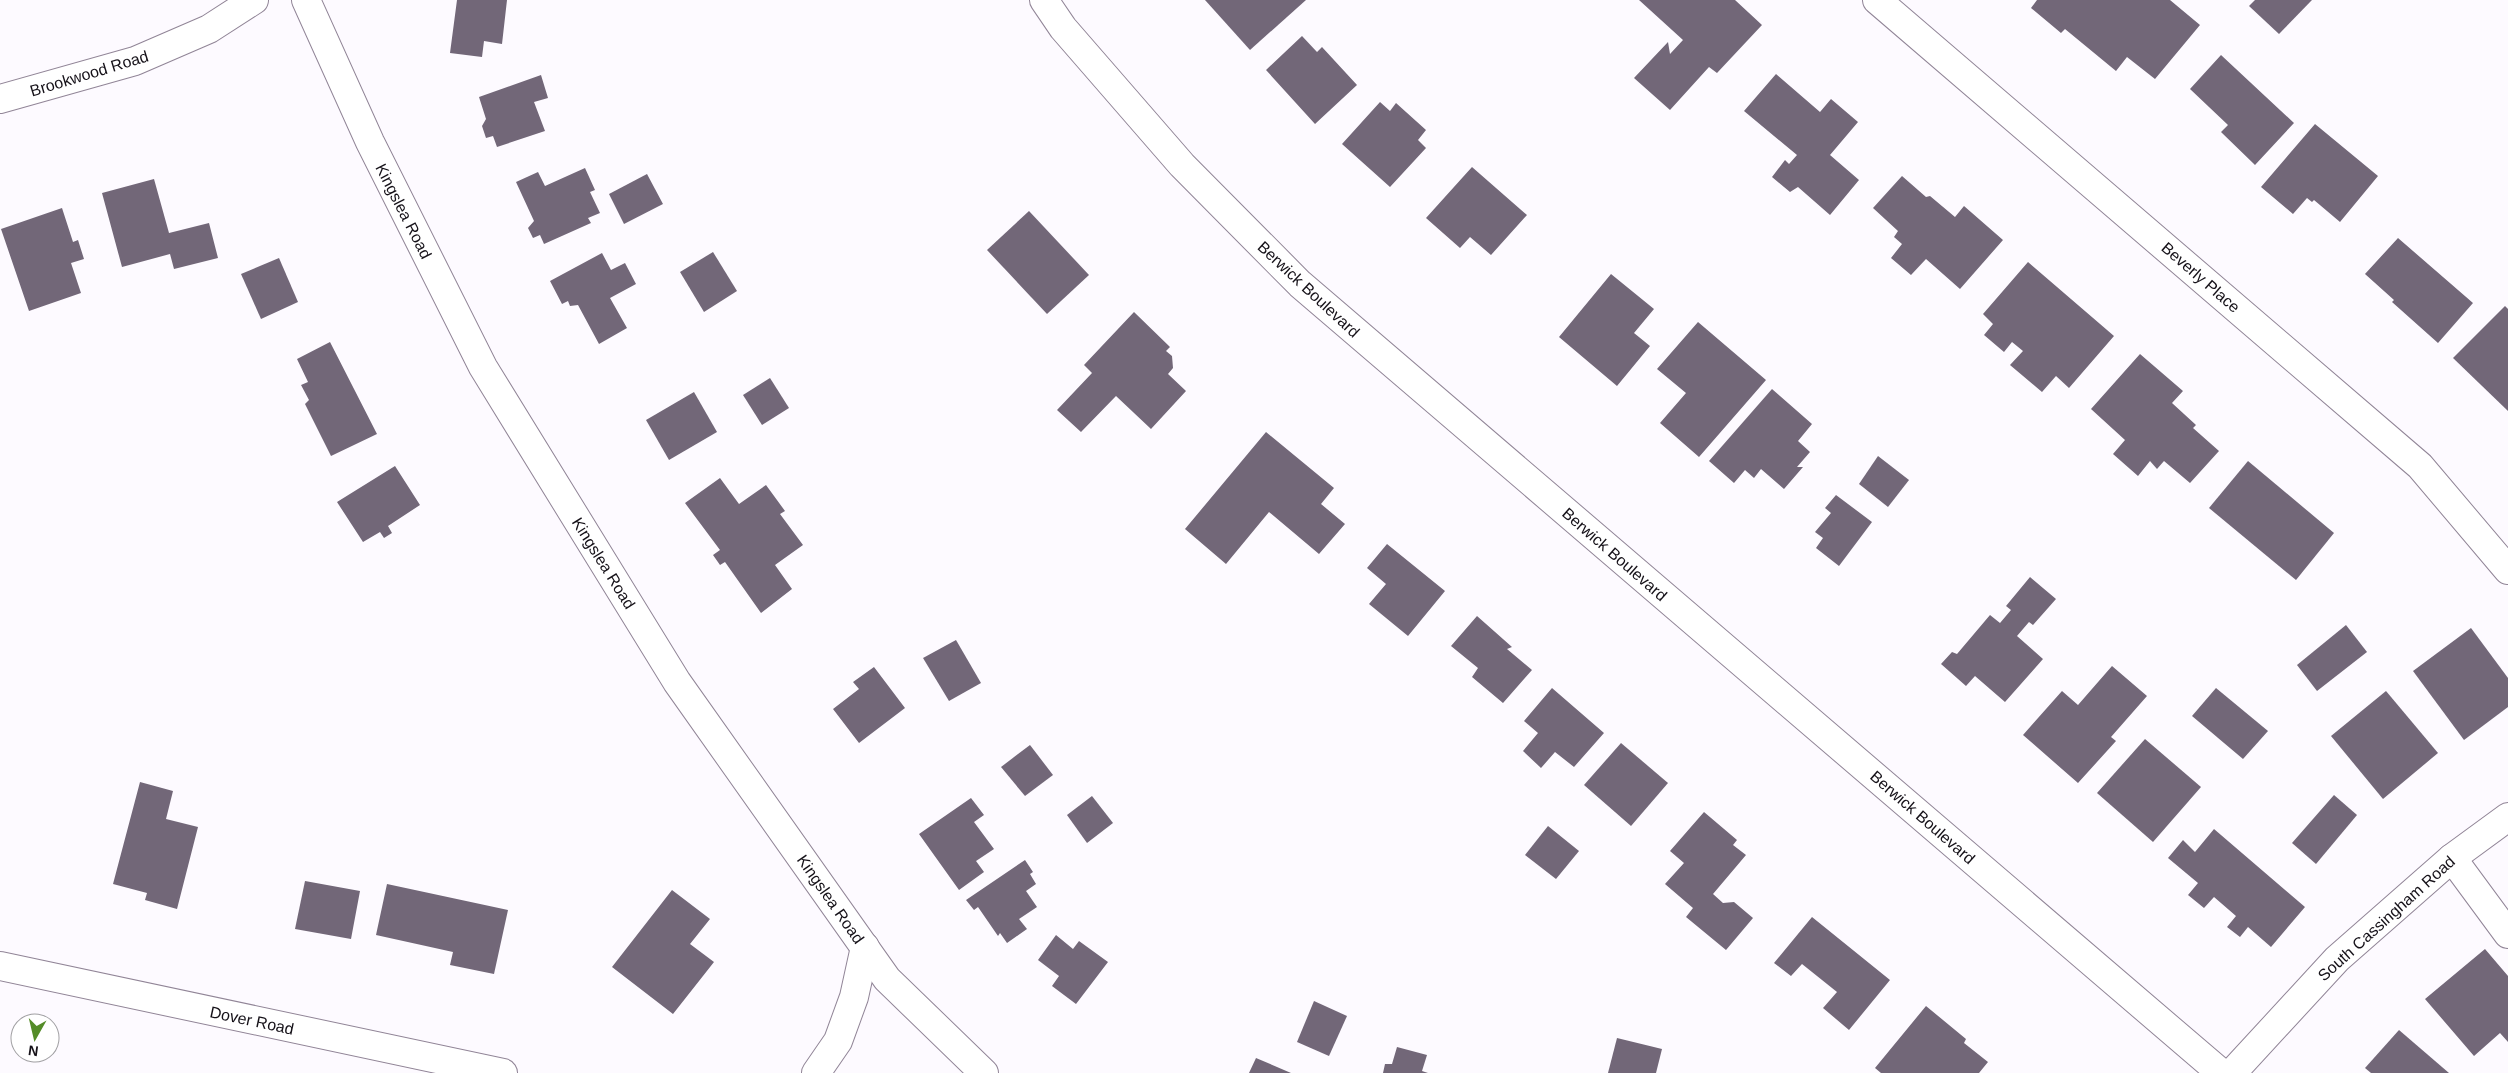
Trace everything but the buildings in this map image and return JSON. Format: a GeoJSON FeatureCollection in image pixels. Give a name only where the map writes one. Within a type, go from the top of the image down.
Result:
{"type":"FeatureCollection","features":[{"type":"Feature","properties":{"kind":"street","name":"Brookwood Road"},"geometry":{"type":"LineString","coordinates":[[0,99],[135,61],[210,29],[254,0]]}},
{"type":"Feature","properties":{"kind":"street","name":"Kingslea Road"},"geometry":{"type":"LineString","coordinates":[[306,0],[370,142],[482,367],[678,682],[888,979],[984,1073]]}},
{"type":"Feature","properties":{"kind":"street","name":"Berwick Boulevard"},"geometry":{"type":"LineString","coordinates":[[1044,0],[1063,28],[1182,165],[1300,284],[2221,1073]]}},
{"type":"Feature","properties":{"kind":"street","name":"Beverly Place"},"geometry":{"type":"LineString","coordinates":[[1877,0],[2420,466],[2508,570]]}},
{"type":"Feature","properties":{"kind":"street","name":"South Cassingham Road"},"geometry":{"type":"LineString","coordinates":[[2232,1073],[2337,960],[2452,858],[2508,818]]}},
{"type":"Feature","properties":{"kind":"street"},"geometry":{"type":"LineString","coordinates":[[2452,858],[2508,934]]}},
{"type":"Feature","properties":{"kind":"street"},"geometry":{"type":"LineString","coordinates":[[816,1073],[838,1041],[854,997],[865,947]]}},
{"type":"Feature","properties":{"kind":"street","name":"Dover Road"},"geometry":{"type":"LineString","coordinates":[[0,966],[503,1073]]}}]}
